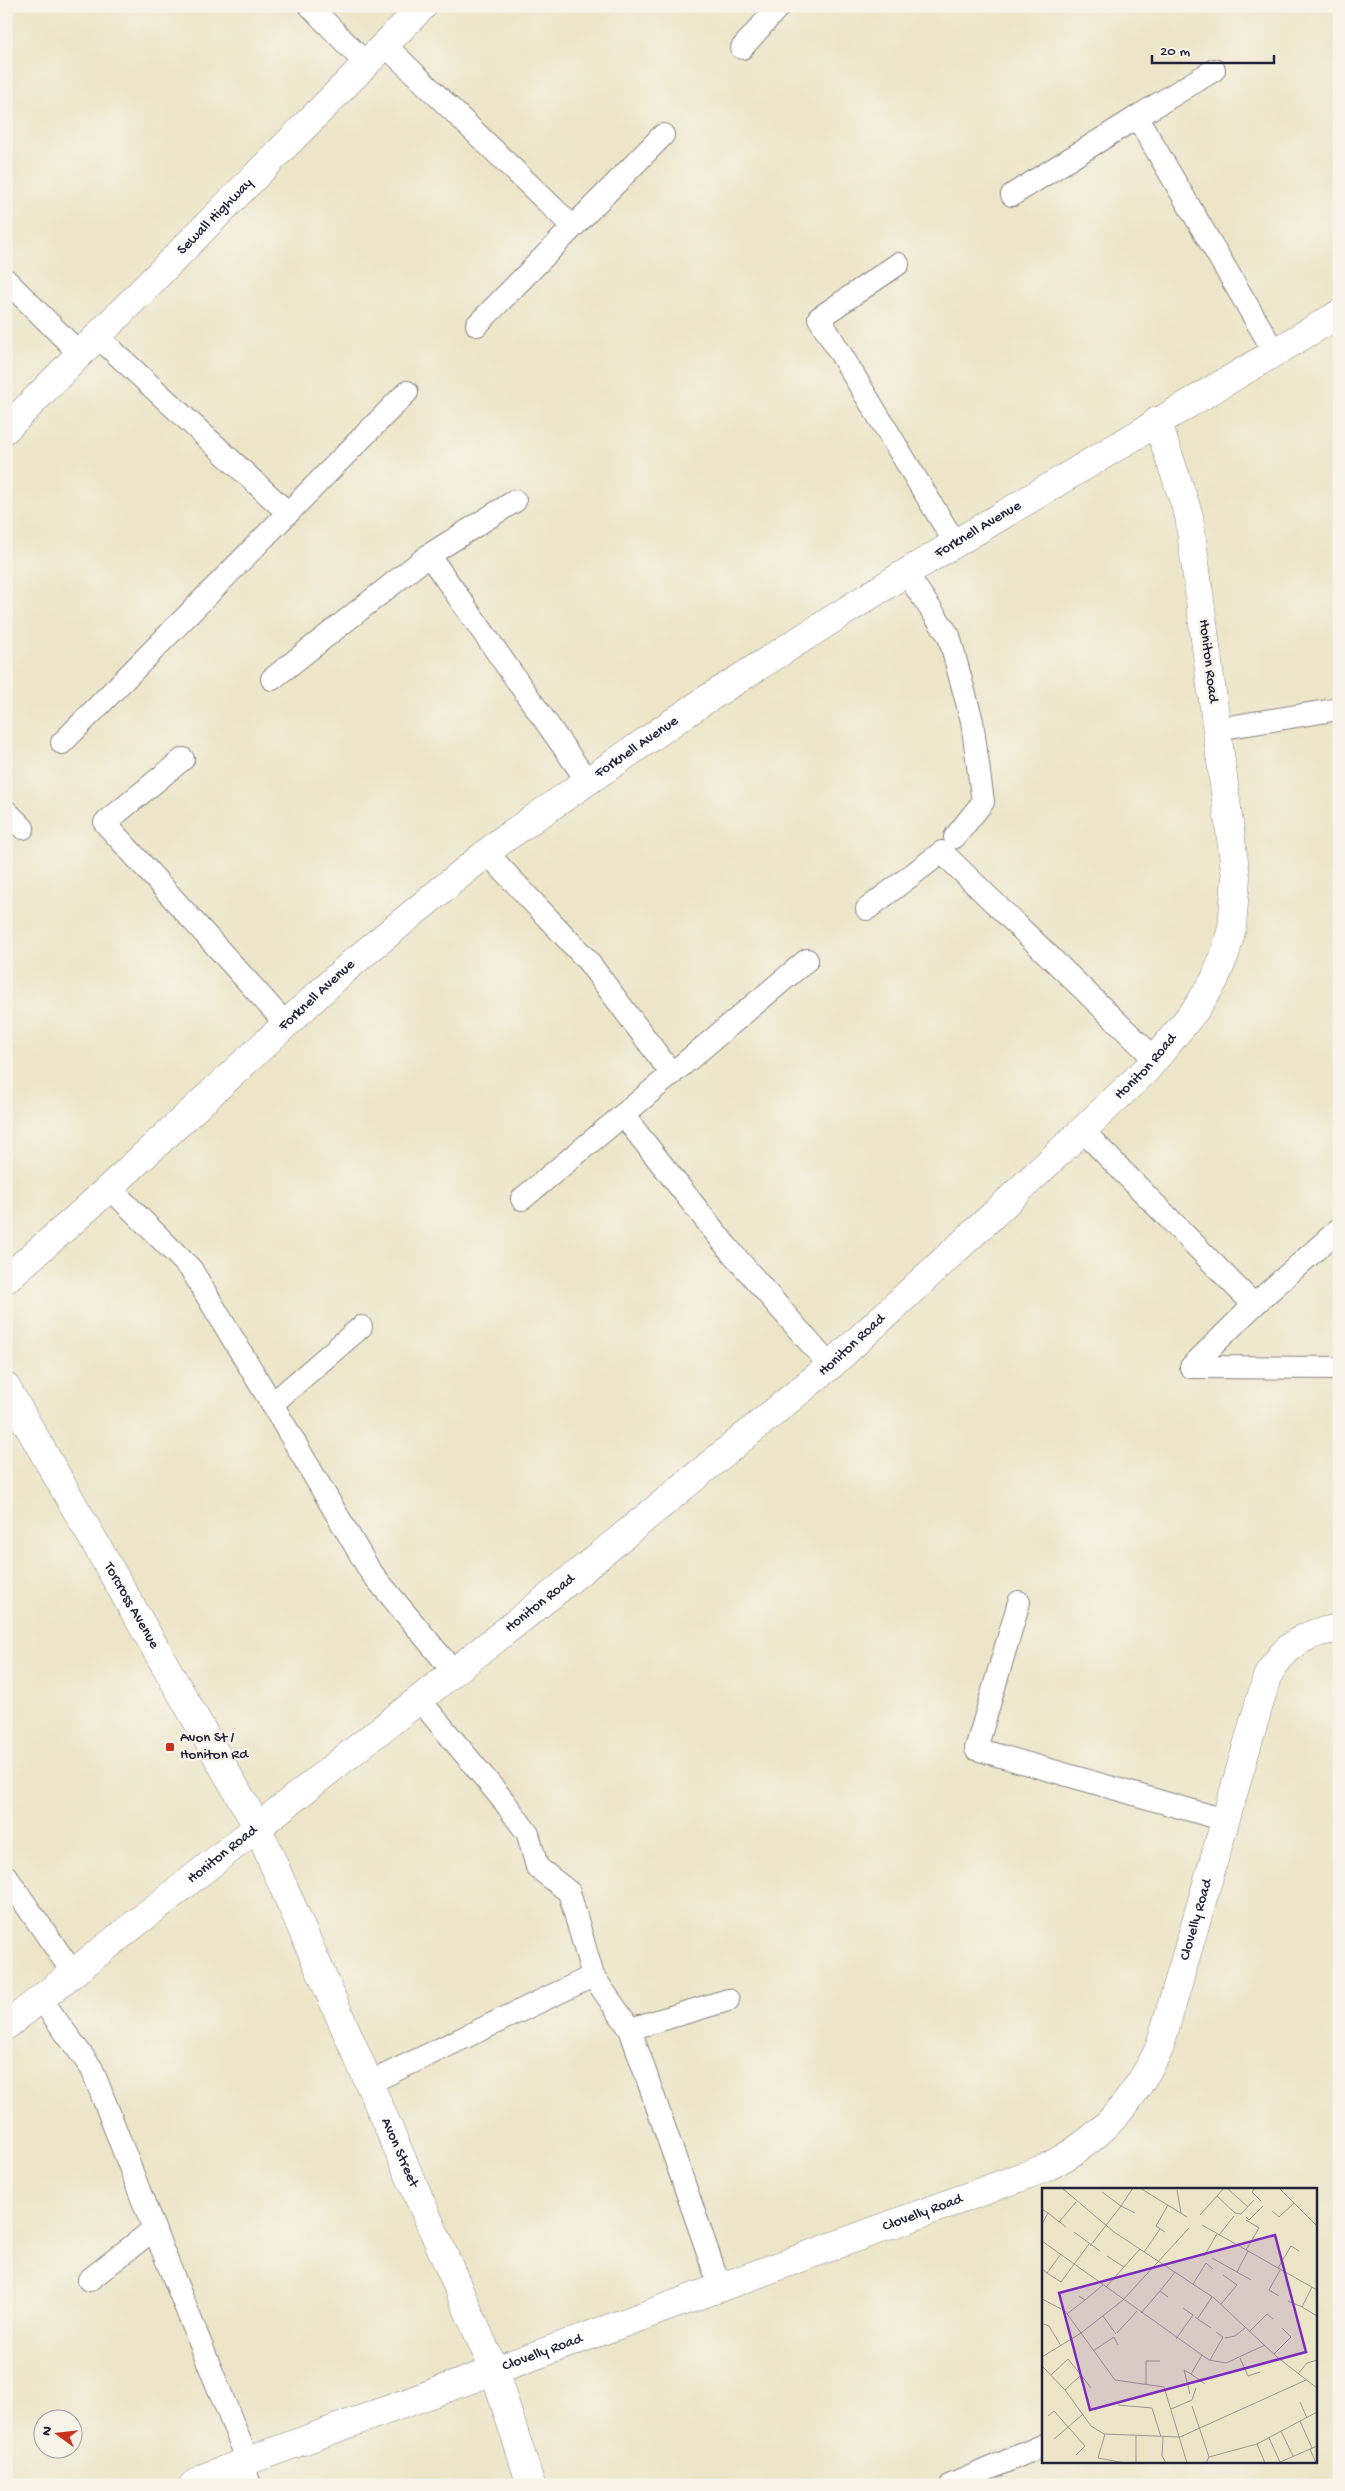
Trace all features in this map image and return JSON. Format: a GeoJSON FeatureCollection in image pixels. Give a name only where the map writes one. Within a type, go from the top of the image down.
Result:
{"type":"FeatureCollection","features":[{"type":"Feature","properties":{"kind":"street","name":"Sewall Highway"},"geometry":{"type":"LineString","coordinates":[[6,429],[423,6]]}},
{"type":"Feature","properties":{"kind":"street","name":"Forknell Avenue"},"geometry":{"type":"LineString","coordinates":[[6,1279],[110,1188],[350,966],[487,853],[704,701],[906,573],[1157,421],[1339,314]]}},
{"type":"Feature","properties":{"kind":"street","name":"Honiton Road"},"geometry":{"type":"LineString","coordinates":[[6,2026],[562,1586],[830,1366],[1146,1070],[1196,1009],[1214,981],[1225,954],[1232,928],[1236,877],[1189,516],[1157,421]]}},
{"type":"Feature","properties":{"kind":"street","name":"Torcross Avenue"},"geometry":{"type":"LineString","coordinates":[[6,1387],[257,1826]]}},
{"type":"Feature","properties":{"kind":"street","name":"Clovelly Road"},"geometry":{"type":"LineString","coordinates":[[192,2485],[206,2477],[247,2469],[494,2370],[1043,2169],[1094,2138],[1112,2122],[1126,2104],[1159,2049],[1262,1689],[1273,1666],[1280,1656],[1297,1641],[1319,1632],[1339,1630]]}},
{"type":"Feature","properties":{"kind":"street","name":"Avon Street"},"geometry":{"type":"LineString","coordinates":[[257,1826],[494,2370],[531,2485]]}},
{"type":"Feature","properties":{"kind":"lane"},"geometry":{"type":"LineString","coordinates":[[310,6],[366,64]]}},
{"type":"Feature","properties":{"kind":"lane"},"geometry":{"type":"LineString","coordinates":[[742,48],[779,6]]}},
{"type":"Feature","properties":{"kind":"lane"},"geometry":{"type":"LineString","coordinates":[[385,45],[573,228]]}},
{"type":"Feature","properties":{"kind":"lane"},"geometry":{"type":"LineString","coordinates":[[1012,195],[1214,70]]}},
{"type":"Feature","properties":{"kind":"lane"},"geometry":{"type":"LineString","coordinates":[[1137,117],[1275,352]]}},
{"type":"Feature","properties":{"kind":"lane"},"geometry":{"type":"LineString","coordinates":[[477,325],[663,135]]}},
{"type":"Feature","properties":{"kind":"lane"},"geometry":{"type":"LineString","coordinates":[[898,264],[819,318],[955,543]]}},
{"type":"Feature","properties":{"kind":"lane"},"geometry":{"type":"LineString","coordinates":[[6,280],[89,345],[288,513]]}},
{"type":"Feature","properties":{"kind":"lane"},"geometry":{"type":"LineString","coordinates":[[62,743],[407,392]]}},
{"type":"Feature","properties":{"kind":"lane"},"geometry":{"type":"LineString","coordinates":[[272,679],[429,555],[515,501]]}},
{"type":"Feature","properties":{"kind":"lane"},"geometry":{"type":"LineString","coordinates":[[429,555],[588,782]]}},
{"type":"Feature","properties":{"kind":"lane"},"geometry":{"type":"LineString","coordinates":[[906,573],[949,636],[972,721],[983,802],[955,837]]}},
{"type":"Feature","properties":{"kind":"lane"},"geometry":{"type":"LineString","coordinates":[[1217,729],[1339,709]]}},
{"type":"Feature","properties":{"kind":"lane"},"geometry":{"type":"LineString","coordinates":[[183,759],[105,824],[286,1024]]}},
{"type":"Feature","properties":{"kind":"lane"},"geometry":{"type":"LineString","coordinates":[[6,811],[23,828]]}},
{"type":"Feature","properties":{"kind":"lane"},"geometry":{"type":"LineString","coordinates":[[867,909],[942,852],[1155,1059]]}},
{"type":"Feature","properties":{"kind":"lane"},"geometry":{"type":"LineString","coordinates":[[487,853],[587,960],[672,1074]]}},
{"type":"Feature","properties":{"kind":"lane"},"geometry":{"type":"LineString","coordinates":[[522,1199],[807,960]]}},
{"type":"Feature","properties":{"kind":"lane"},"geometry":{"type":"LineString","coordinates":[[622,1115],[727,1246],[830,1366]]}},
{"type":"Feature","properties":{"kind":"lane"},"geometry":{"type":"LineString","coordinates":[[1082,1130],[1254,1305]]}},
{"type":"Feature","properties":{"kind":"lane"},"geometry":{"type":"LineString","coordinates":[[110,1188],[192,1269],[370,1571],[453,1671]]}},
{"type":"Feature","properties":{"kind":"lane"},"geometry":{"type":"LineString","coordinates":[[1339,1229],[1254,1305],[1191,1367],[1339,1368]]}},
{"type":"Feature","properties":{"kind":"lane"},"geometry":{"type":"LineString","coordinates":[[272,1404],[361,1327]]}},
{"type":"Feature","properties":{"kind":"lane"},"geometry":{"type":"LineString","coordinates":[[1019,1602],[976,1749],[1225,1820]]}},
{"type":"Feature","properties":{"kind":"lane"},"geometry":{"type":"LineString","coordinates":[[419,1699],[503,1800],[528,1834],[537,1867],[569,1892],[592,1976],[630,2029],[720,2287]]}},
{"type":"Feature","properties":{"kind":"lane"},"geometry":{"type":"LineString","coordinates":[[6,1876],[73,1973]]}},
{"type":"Feature","properties":{"kind":"lane"},"geometry":{"type":"LineString","coordinates":[[369,2083],[592,1976]]}},
{"type":"Feature","properties":{"kind":"lane"},"geometry":{"type":"LineString","coordinates":[[41,1998],[92,2070],[247,2469]]}},
{"type":"Feature","properties":{"kind":"lane"},"geometry":{"type":"LineString","coordinates":[[630,2029],[728,2000]]}},
{"type":"Feature","properties":{"kind":"lane"},"geometry":{"type":"LineString","coordinates":[[89,2280],[154,2229]]}},
{"type":"Feature","properties":{"kind":"lane"},"geometry":{"type":"LineString","coordinates":[[951,2485],[1042,2446]]}},
{"type":"Feature","properties":{"kind":"place","name":"Avon St / Honiton Rd"},"geometry":{"type":"Point","coordinates":[170,1747]}}]}
